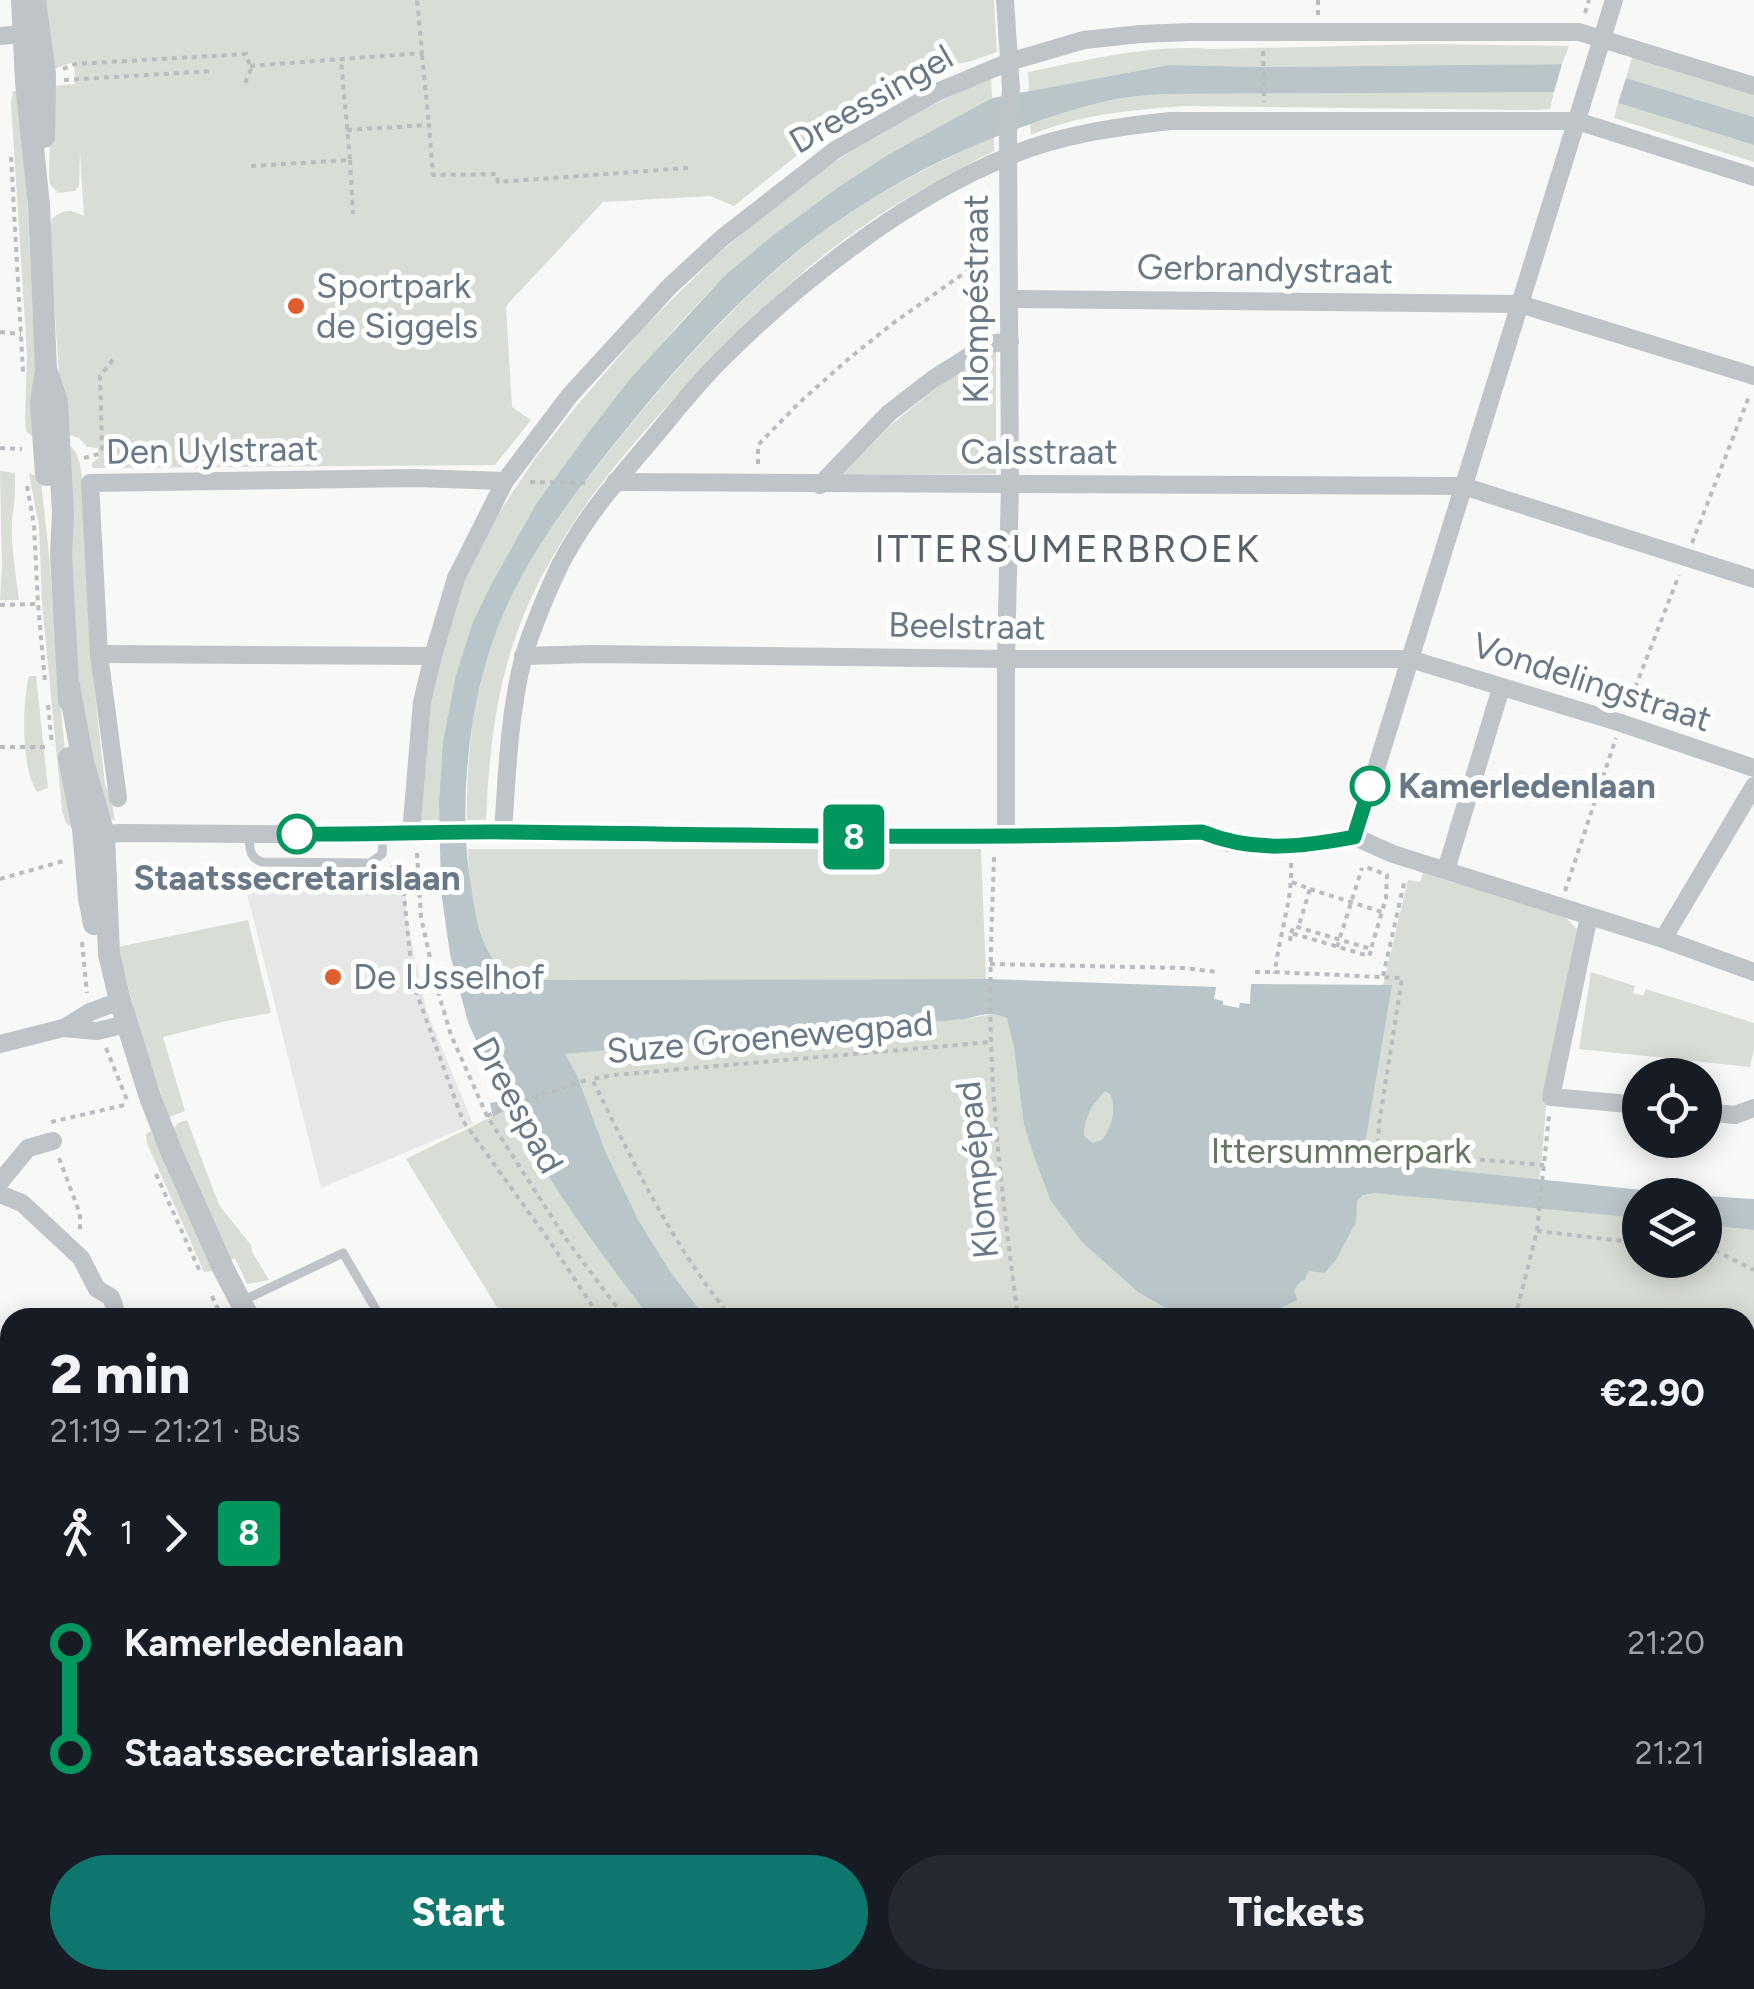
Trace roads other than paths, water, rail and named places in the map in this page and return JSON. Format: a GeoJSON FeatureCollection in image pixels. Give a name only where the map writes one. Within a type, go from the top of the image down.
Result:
{"type":"FeatureCollection","features":[{"type":"Feature","properties":{"kind":"street"},"geometry":{"type":"LineString","coordinates":[[22,0],[21,34],[39,206],[46,369],[41,403],[48,512],[61,556],[69,686],[94,835],[108,954],[150,1097],[196,1209],[244,1308]]}},
{"type":"Feature","properties":{"kind":"street"},"geometry":{"type":"LineString","coordinates":[[21,34],[35,0]]}},
{"type":"Feature","properties":{"kind":"street","name":"Klompéstraat"},"geometry":{"type":"LineString","coordinates":[[1000,838],[1010,484],[1010,89],[1005,0]]}},
{"type":"Feature","properties":{"kind":"street"},"geometry":{"type":"LineString","coordinates":[[1354,837],[1614,0]]}},
{"type":"Feature","properties":{"kind":"street","name":"Dreessingel"},"geometry":{"type":"LineString","coordinates":[[414,834],[422,702],[432,656],[456,578],[505,481],[570,395],[668,286],[834,150],[937,92],[1009,62],[1084,40],[1191,32],[1579,32],[1754,86]]}},
{"type":"Feature","properties":{"kind":"street"},"geometry":{"type":"LineString","coordinates":[[21,34],[45,77],[39,206]]}},
{"type":"Feature","properties":{"kind":"street"},"geometry":{"type":"LineString","coordinates":[[504,832],[510,729],[524,656],[554,578],[583,528],[615,482],[716,364],[782,303],[850,249],[924,200],[1008,156],[1118,127],[1170,121],[1577,122],[1754,177]]}},
{"type":"Feature","properties":{"kind":"street","name":"Gerbrandystraat"},"geometry":{"type":"LineString","coordinates":[[1009,299],[1520,304],[1754,376]]}},
{"type":"Feature","properties":{"kind":"street"},"geometry":{"type":"LineString","coordinates":[[820,485],[904,402],[989,344],[1010,341]]}},
{"type":"Feature","properties":{"kind":"street","name":"Den Uylstraat"},"geometry":{"type":"LineString","coordinates":[[118,798],[100,654],[90,484],[415,478],[505,481]]}},
{"type":"Feature","properties":{"kind":"street","name":"Calsstraat"},"geometry":{"type":"LineString","coordinates":[[615,482],[1463,486],[1754,579]]}},
{"type":"Feature","properties":{"kind":"street"},"geometry":{"type":"LineString","coordinates":[[100,654],[432,656]]}},
{"type":"Feature","properties":{"kind":"street","name":"Beelstraat"},"geometry":{"type":"LineString","coordinates":[[524,656],[1410,660]]}},
{"type":"Feature","properties":{"kind":"street","name":"Vondelingstraat"},"geometry":{"type":"LineString","coordinates":[[1410,660],[1621,723],[1754,768]]}},
{"type":"Feature","properties":{"kind":"street"},"geometry":{"type":"LineString","coordinates":[[1446,870],[1501,688]]}},
{"type":"Feature","properties":{"kind":"street"},"geometry":{"type":"LineString","coordinates":[[1663,939],[1754,786]]}},
{"type":"Feature","properties":{"kind":"street"},"geometry":{"type":"LineString","coordinates":[[94,835],[249,833],[383,844],[414,834],[504,832],[1000,838],[1202,832],[1229,843]]}},
{"type":"Feature","properties":{"kind":"street"},"geometry":{"type":"LineString","coordinates":[[1284,847],[1354,837],[1754,972]]}},
{"type":"Feature","properties":{"kind":"street"},"geometry":{"type":"LineString","coordinates":[[1588,916],[1551,1097],[1622,1104]]}},
{"type":"Feature","properties":{"kind":"street"},"geometry":{"type":"LineString","coordinates":[[0,1044],[64,1028],[120,1000]]}},
{"type":"Feature","properties":{"kind":"street"},"geometry":{"type":"LineString","coordinates":[[64,1028],[97,1031],[127,1024]]}},
{"type":"Feature","properties":{"kind":"street"},"geometry":{"type":"LineString","coordinates":[[1722,1114],[1735,1115],[1754,1108]]}},
{"type":"Feature","properties":{"kind":"street"},"geometry":{"type":"LineString","coordinates":[[0,1182],[28,1148],[53,1141]]}},
{"type":"Feature","properties":{"kind":"street"},"geometry":{"type":"LineString","coordinates":[[0,1194],[22,1203],[80,1258],[97,1289],[111,1297],[115,1308]]}},
{"type":"Feature","properties":{"kind":"lane"},"geometry":{"type":"LineString","coordinates":[[249,833],[250,852],[262,862],[370,863],[377,860],[383,844]]}},
{"type":"Feature","properties":{"kind":"lane"},"geometry":{"type":"LineString","coordinates":[[248,1308],[344,1253],[376,1308]]}},
{"type":"Feature","properties":{"kind":"tunnel"},"geometry":{"type":"LineString","coordinates":[[1229,843],[1284,847]]}},
{"type":"Feature","properties":{"kind":"place","name":"Sportpark de Siggels"},"geometry":{"type":"Point","coordinates":[296,306]}},
{"type":"Feature","properties":{"kind":"place","name":"Kamerledenlaan"},"geometry":{"type":"Point","coordinates":[1370,786]}},
{"type":"Feature","properties":{"kind":"place","name":"Staatssecretarislaan"},"geometry":{"type":"Point","coordinates":[297,834]}},
{"type":"Feature","properties":{"kind":"place","name":"De IJsselhof"},"geometry":{"type":"Point","coordinates":[333,977]}},
{"type":"Feature","properties":{"kind":"district","name":"ITTERSUMERBROEK"},"geometry":{"type":"Point","coordinates":[1068,549]}},
{"type":"Feature","properties":{"kind":"park label","name":"Ittersummerpark"},"geometry":{"type":"Point","coordinates":[1341,1151]}}]}
